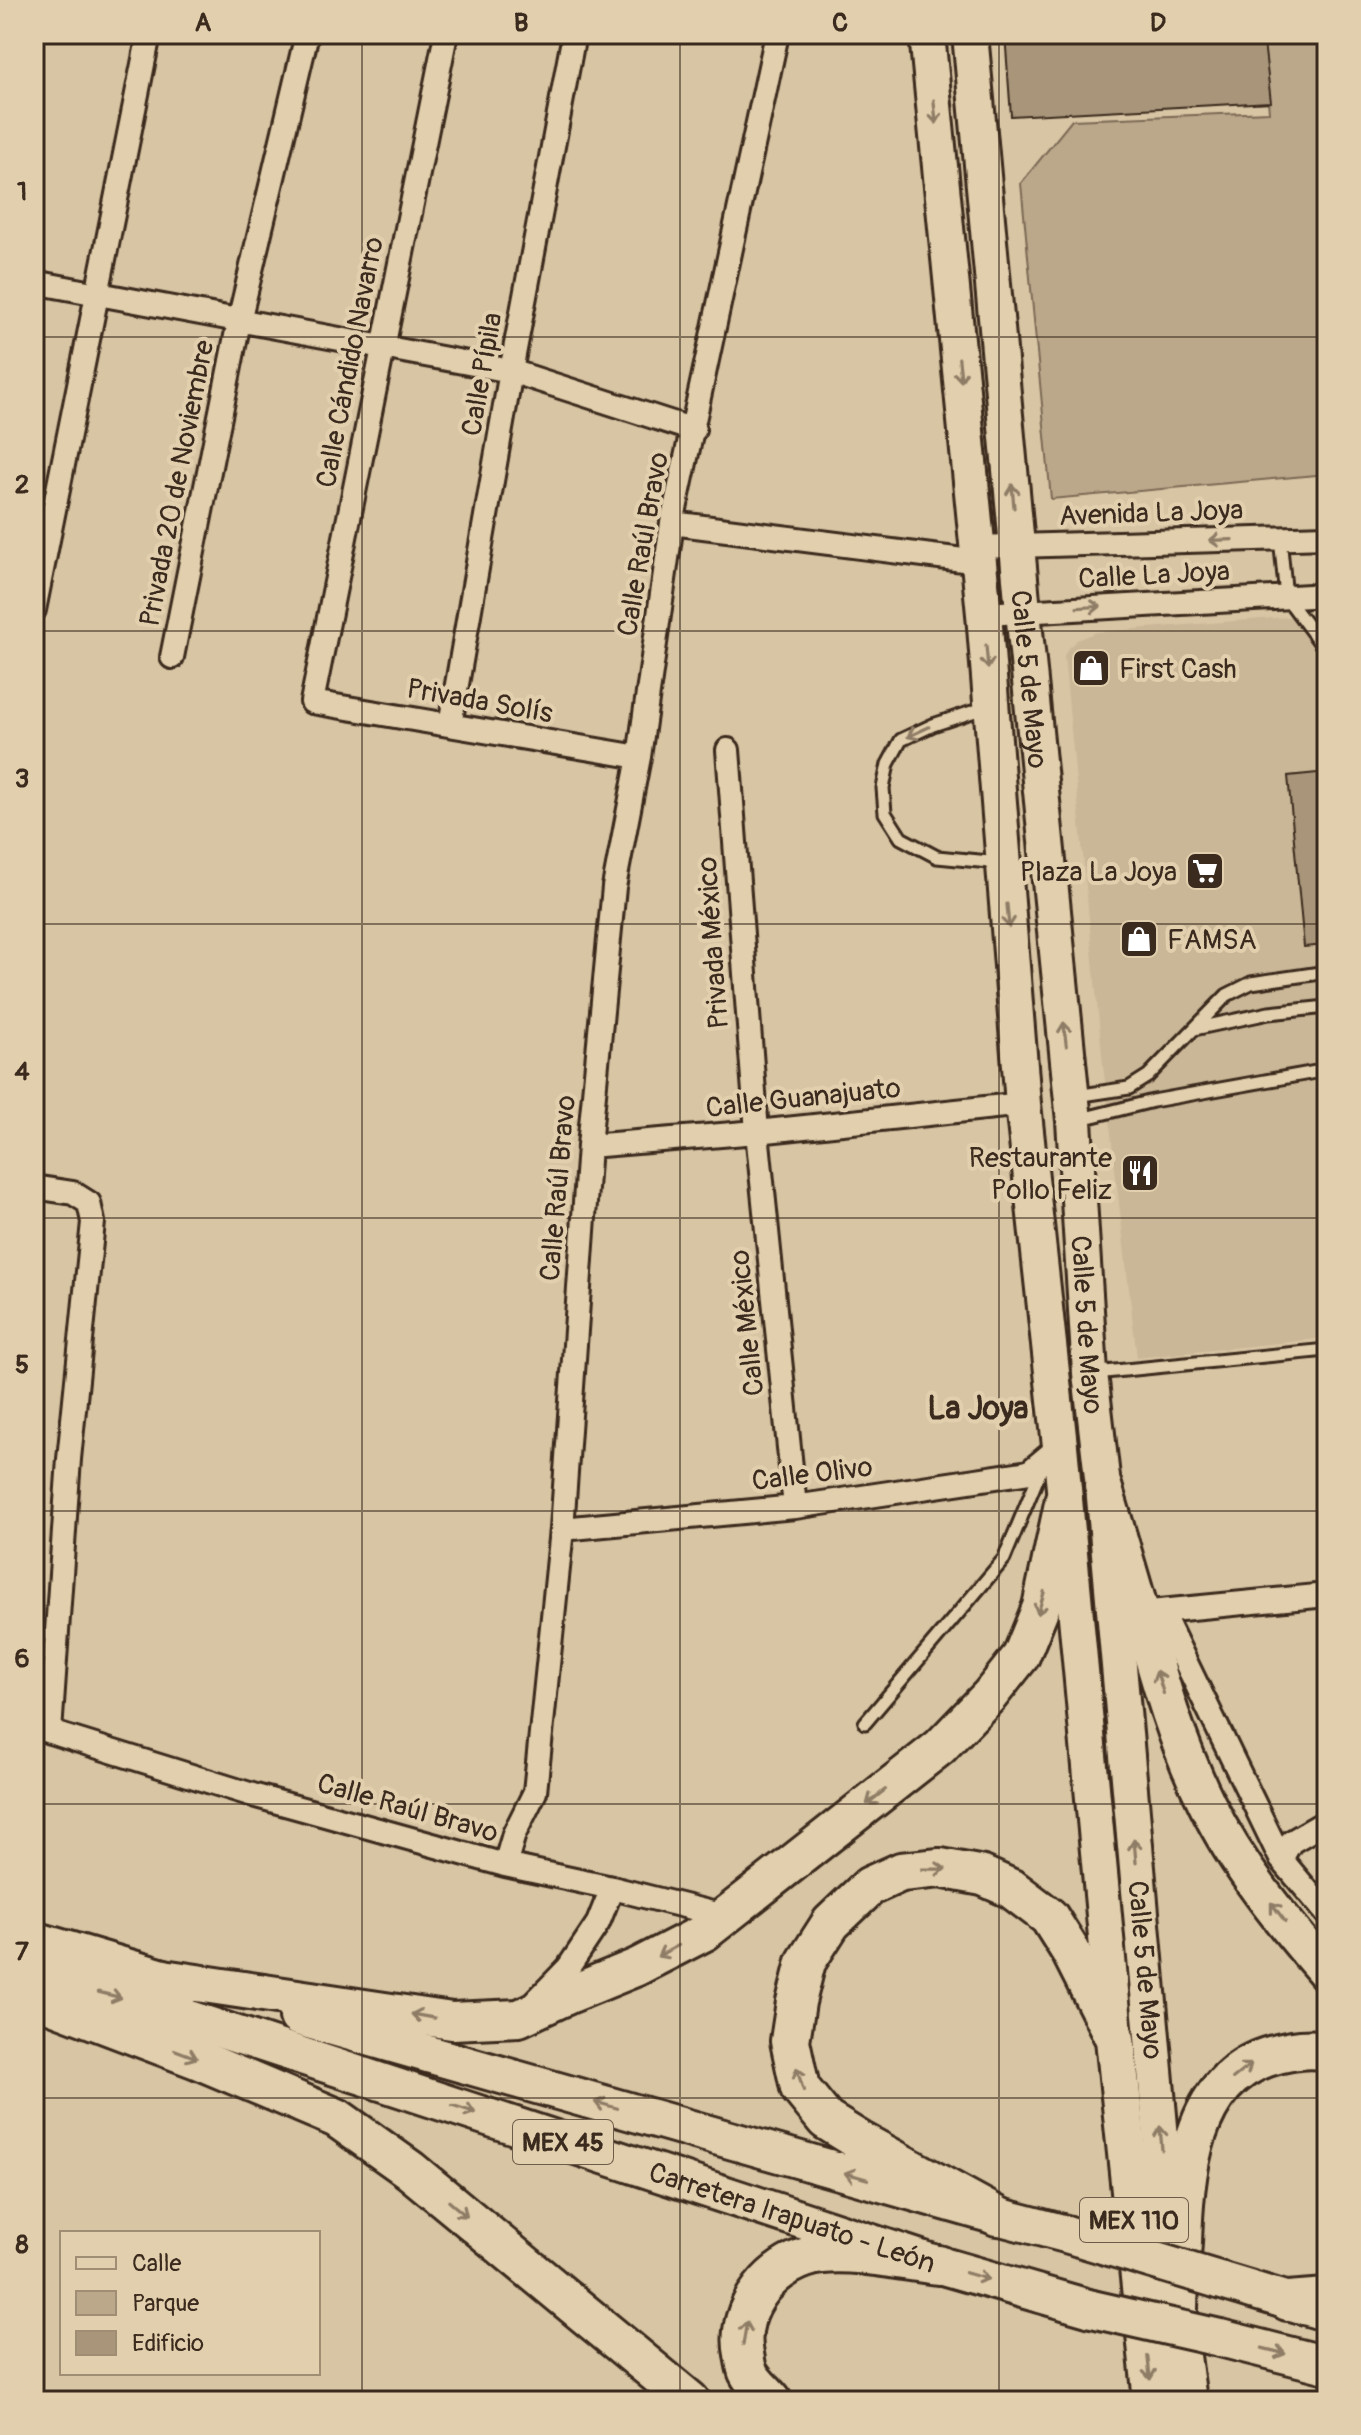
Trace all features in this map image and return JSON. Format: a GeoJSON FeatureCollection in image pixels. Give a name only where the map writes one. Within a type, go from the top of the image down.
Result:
{"type":"FeatureCollection","features":[{"type":"Feature","properties":{"kind":"highway"},"geometry":{"type":"LineString","coordinates":[[1103,1486],[1150,1612],[1158,1677],[1182,1748],[1208,1806],[1241,1862],[1327,1973]]}},
{"type":"Feature","properties":{"kind":"highway"},"geometry":{"type":"LineString","coordinates":[[163,1978],[452,2021],[519,2018],[637,1967],[705,1932],[940,1747],[990,1695],[1021,1656],[1041,1607],[1064,1499]]}},
{"type":"Feature","properties":{"kind":"highway"},"geometry":{"type":"LineString","coordinates":[[997,2216],[826,2120],[800,2088],[790,2041],[796,2002],[806,1962],[831,1923],[870,1886],[901,1872],[940,1868],[983,1876],[1012,1889],[1049,1917],[1071,1952],[1115,2039]]}},
{"type":"Feature","properties":{"kind":"highway","name":"Carretera Irapuato - León"},"geometry":{"type":"LineString","coordinates":[[34,1940],[1066,2234],[1327,2312]]}},
{"type":"Feature","properties":{"kind":"highway","name":"Carretera Irapuato - León"},"geometry":{"type":"LineString","coordinates":[[34,1976],[134,2001],[939,2265],[1092,2309],[1327,2365]]}},
{"type":"Feature","properties":{"kind":"highway"},"geometry":{"type":"LineString","coordinates":[[34,1997],[197,2059],[337,2118],[410,2170],[690,2401]]}},
{"type":"Feature","properties":{"kind":"highway","name":"MEX 110"},"geometry":{"type":"LineString","coordinates":[[1115,2039],[1153,2401]]}},
{"type":"Feature","properties":{"kind":"highway"},"geometry":{"type":"LineString","coordinates":[[1187,2401],[1178,2327],[1184,2186],[1193,2144],[1206,2112],[1226,2083],[1254,2061],[1286,2051],[1327,2051]]}},
{"type":"Feature","properties":{"kind":"highway"},"geometry":{"type":"LineString","coordinates":[[772,2401],[748,2372],[741,2338],[756,2294],[776,2274],[799,2260],[822,2254],[939,2265]]}},
{"type":"Feature","properties":{"kind":"highway"},"geometry":{"type":"LineString","coordinates":[[1288,2301],[1327,2298]]}},
{"type":"Feature","properties":{"kind":"main road","name":"Calle 5 de Mayo"},"geometry":{"type":"LineString","coordinates":[[927,34],[984,614],[1052,1453],[1064,1499],[1115,2039]]}},
{"type":"Feature","properties":{"kind":"main road","name":"Calle 5 de Mayo"},"geometry":{"type":"LineString","coordinates":[[970,34],[1072,1109],[1090,1373],[1103,1486],[1178,2327]]}},
{"type":"Feature","properties":{"kind":"street"},"geometry":{"type":"LineString","coordinates":[[34,610],[149,34]]}},
{"type":"Feature","properties":{"kind":"street","name":"Privada 20 de Noviembre"},"geometry":{"type":"LineString","coordinates":[[172,657],[239,321],[307,34]]}},
{"type":"Feature","properties":{"kind":"street","name":"Calle Cándido Navarro"},"geometry":{"type":"LineString","coordinates":[[312,702],[446,34]]}},
{"type":"Feature","properties":{"kind":"street","name":"Calle Pípila"},"geometry":{"type":"LineString","coordinates":[[450,725],[511,371],[574,34]]}},
{"type":"Feature","properties":{"kind":"street","name":"Calle Raúl Bravo"},"geometry":{"type":"LineString","coordinates":[[42,1729],[256,1796],[505,1865],[514,1834],[535,1792],[562,1529],[589,1146],[614,887],[639,757],[672,523],[777,34]]}},
{"type":"Feature","properties":{"kind":"street"},"geometry":{"type":"LineString","coordinates":[[34,282],[511,371],[694,430]]}},
{"type":"Feature","properties":{"kind":"street"},"geometry":{"type":"LineString","coordinates":[[672,523],[978,555]]}},
{"type":"Feature","properties":{"kind":"street","name":"Avenida La Joya"},"geometry":{"type":"LineString","coordinates":[[978,555],[1017,546],[1327,537]]}},
{"type":"Feature","properties":{"kind":"street","name":"Calle La Joya"},"geometry":{"type":"LineString","coordinates":[[984,614],[1327,595]]}},
{"type":"Feature","properties":{"kind":"street","name":"Privada Solís"},"geometry":{"type":"LineString","coordinates":[[312,702],[639,757]]}},
{"type":"Feature","properties":{"kind":"street","name":"Privada México"},"geometry":{"type":"LineString","coordinates":[[728,750],[757,1132]]}},
{"type":"Feature","properties":{"kind":"street","name":"Calle Guanajuato"},"geometry":{"type":"LineString","coordinates":[[589,1146],[1023,1104]]}},
{"type":"Feature","properties":{"kind":"street","name":"Calle México"},"geometry":{"type":"LineString","coordinates":[[757,1132],[795,1507]]}},
{"type":"Feature","properties":{"kind":"street"},"geometry":{"type":"LineString","coordinates":[[34,1187],[73,1193],[89,1203],[93,1222],[42,1729]]}},
{"type":"Feature","properties":{"kind":"street","name":"Calle Olivo"},"geometry":{"type":"LineString","coordinates":[[562,1529],[795,1507],[1029,1472],[1052,1453]]}},
{"type":"Feature","properties":{"kind":"street"},"geometry":{"type":"LineString","coordinates":[[1327,1595],[1150,1612],[1281,1859],[1327,1914]]}},
{"type":"Feature","properties":{"kind":"street"},"geometry":{"type":"LineString","coordinates":[[1281,1859],[1291,1842],[1327,1821]]}},
{"type":"Feature","properties":{"kind":"street"},"geometry":{"type":"LineString","coordinates":[[505,1865],[724,1916]]}},
{"type":"Feature","properties":{"kind":"street"},"geometry":{"type":"LineString","coordinates":[[519,2018],[568,1968],[598,1923],[612,1888]]}},
{"type":"Feature","properties":{"kind":"lane"},"geometry":{"type":"LineString","coordinates":[[1280,538],[1286,597],[1327,652]]}},
{"type":"Feature","properties":{"kind":"lane"},"geometry":{"type":"LineString","coordinates":[[991,706],[933,725],[901,740],[888,764],[883,788],[885,813],[901,838],[937,857],[1004,864]]}},
{"type":"Feature","properties":{"kind":"lane"},"geometry":{"type":"LineString","coordinates":[[1072,1109],[1135,1086],[1227,995],[1251,983],[1327,972]]}},
{"type":"Feature","properties":{"kind":"lane"},"geometry":{"type":"LineString","coordinates":[[1193,1029],[1269,1013],[1327,1007]]}},
{"type":"Feature","properties":{"kind":"lane"},"geometry":{"type":"LineString","coordinates":[[1072,1109],[1153,1101],[1327,1070]]}},
{"type":"Feature","properties":{"kind":"lane"},"geometry":{"type":"LineString","coordinates":[[1090,1373],[1327,1350]]}},
{"type":"Feature","properties":{"kind":"lane"},"geometry":{"type":"LineString","coordinates":[[865,1723],[1004,1559],[1052,1453]]}},
{"type":"Feature","properties":{"kind":"shaded area","name":"Plaza La Joya"},"geometry":{"type":"Polygon","coordinates":[[[1327,614],[1327,1338],[1137,1358],[1103,1065],[1064,656],[1077,640],[1097,632],[1327,614]]]}},
{"type":"Feature","properties":{"kind":"green space"},"geometry":{"type":"Polygon","coordinates":[[[1262,34],[1327,34],[1327,474],[1051,499],[1021,183],[1072,120],[1269,112],[1262,34]]]}},
{"type":"Feature","properties":{"kind":"building"},"geometry":{"type":"Polygon","coordinates":[[[1005,34],[1263,34],[1271,102],[1011,116],[1005,34]]]}},
{"type":"Feature","properties":{"kind":"building"},"geometry":{"type":"Polygon","coordinates":[[[1327,772],[1327,945],[1304,947],[1288,776],[1327,772]]]}},
{"type":"Feature","properties":{"kind":"place","name":"First Cash"},"geometry":{"type":"Point","coordinates":[1091,668]}},
{"type":"Feature","properties":{"kind":"place","name":"Plaza La Joya"},"geometry":{"type":"Point","coordinates":[1205,871]}},
{"type":"Feature","properties":{"kind":"place","name":"FAMSA"},"geometry":{"type":"Point","coordinates":[1139,939]}},
{"type":"Feature","properties":{"kind":"place","name":"Restaurante Pollo Feliz"},"geometry":{"type":"Point","coordinates":[1140,1173]}},
{"type":"Feature","properties":{"kind":"district","name":"La Joya"},"geometry":{"type":"Point","coordinates":[978,1408]}}]}
